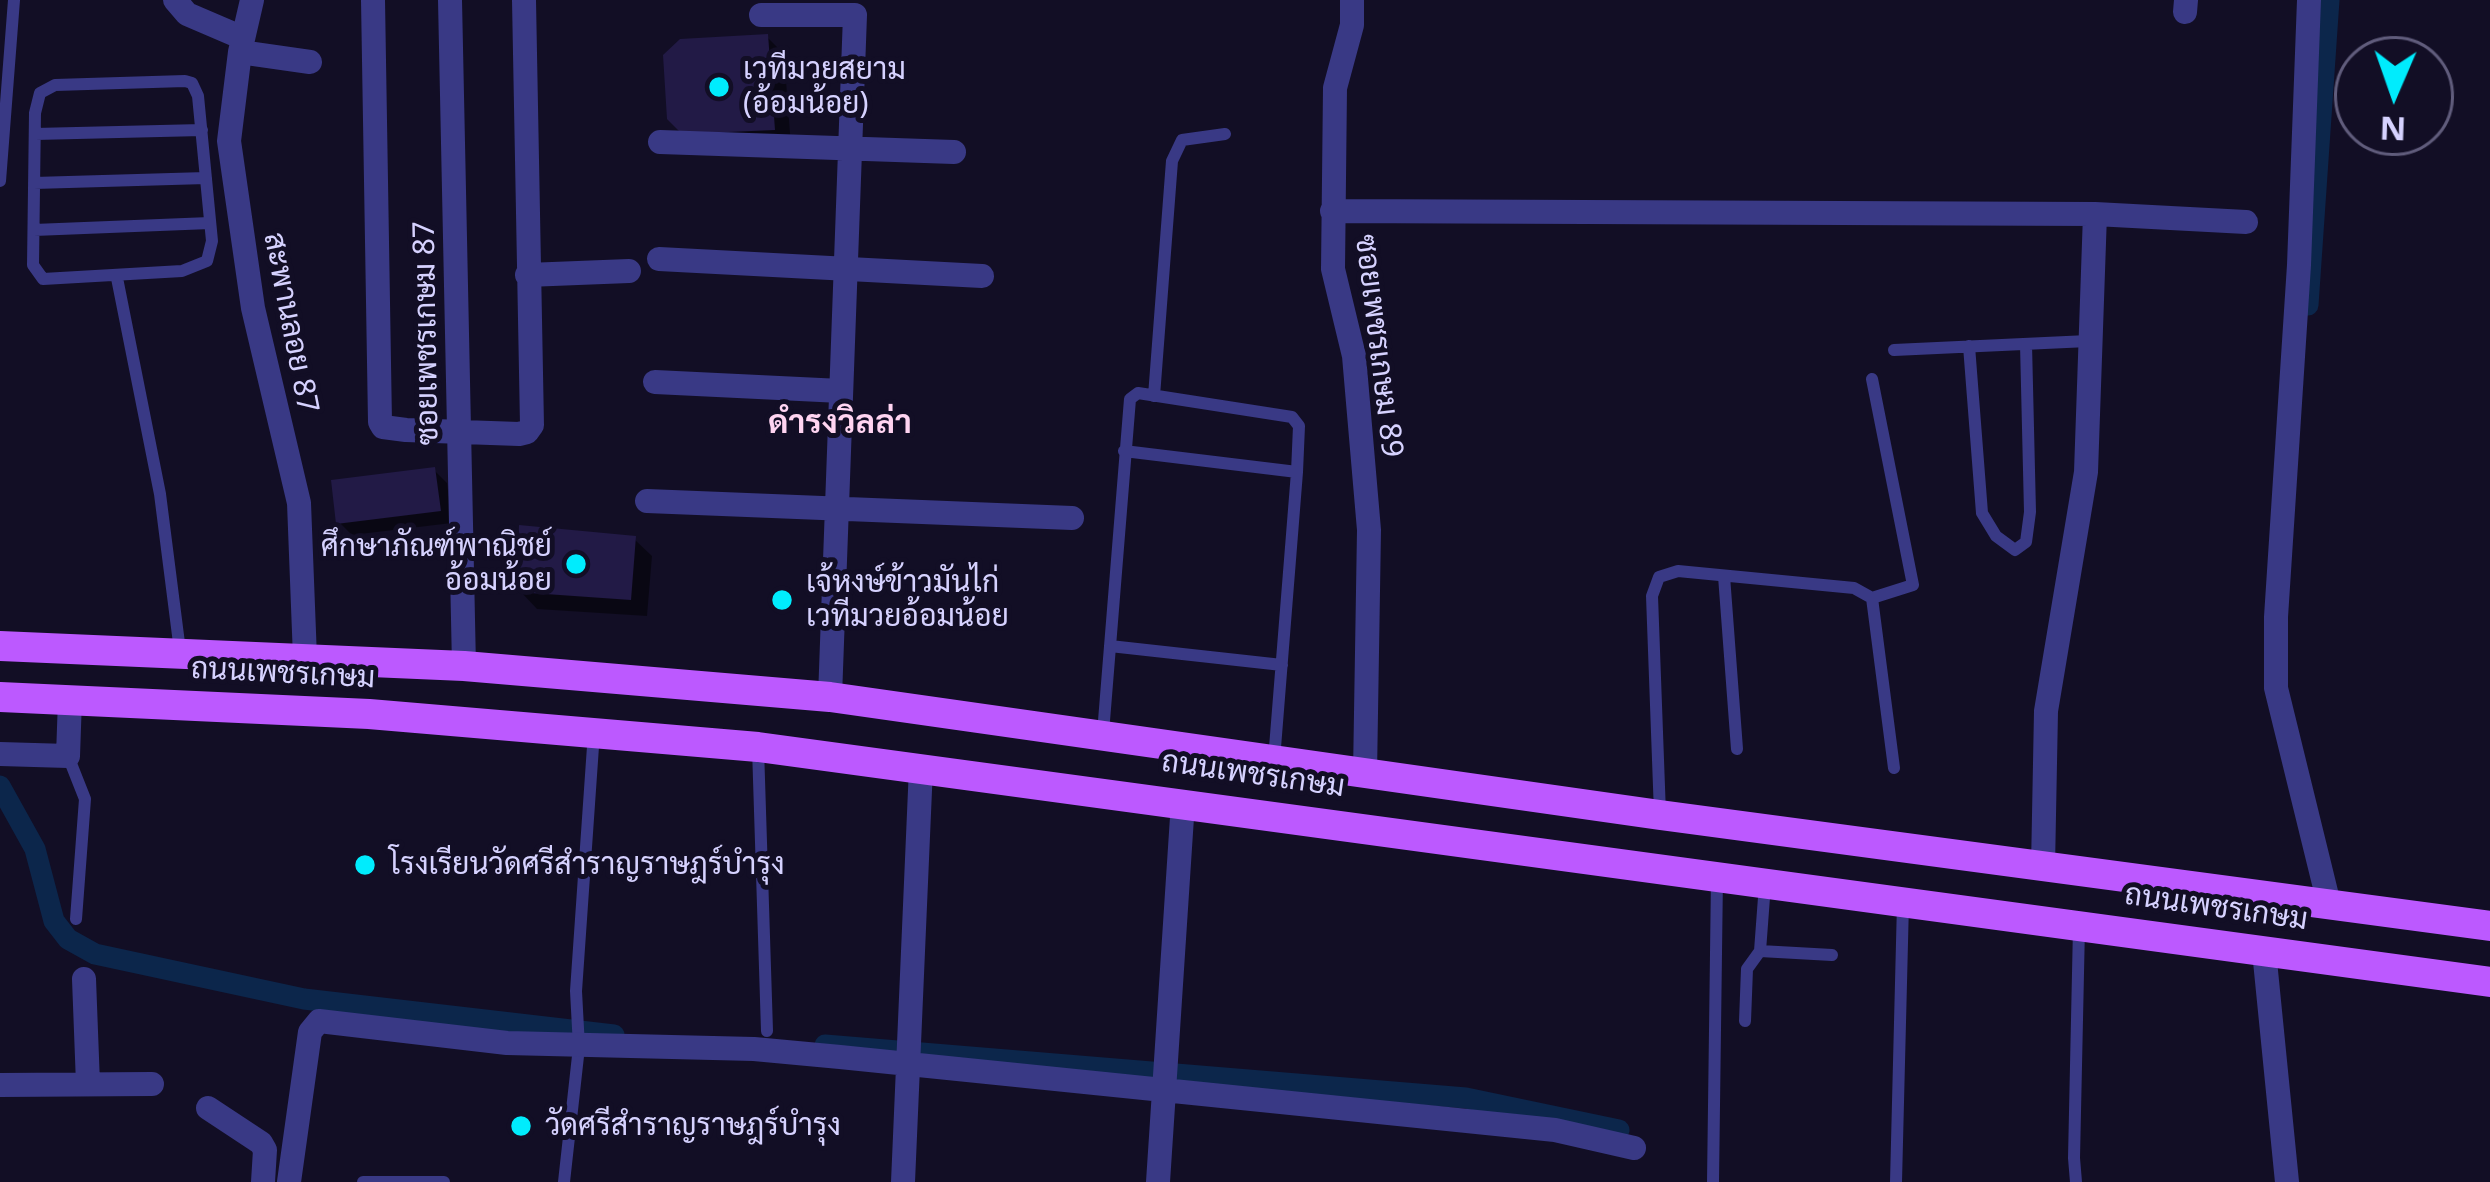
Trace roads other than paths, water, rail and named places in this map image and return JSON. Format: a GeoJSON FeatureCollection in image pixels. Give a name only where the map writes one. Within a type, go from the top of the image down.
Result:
{"type":"FeatureCollection","features":[{"type":"Feature","properties":{"kind":"main road","name":"ถนนเพชรเกษม"},"geometry":{"type":"LineString","coordinates":[[0,646],[464,666],[830,698],[2490,926]]}},
{"type":"Feature","properties":{"kind":"main road"},"geometry":{"type":"LineString","coordinates":[[369,715],[370,661]]}},
{"type":"Feature","properties":{"kind":"main road"},"geometry":{"type":"LineString","coordinates":[[464,666],[464,721]]}},
{"type":"Feature","properties":{"kind":"main road"},"geometry":{"type":"LineString","coordinates":[[684,740],[685,684]]}},
{"type":"Feature","properties":{"kind":"main road","name":"ถนนเพชรเกษม"},"geometry":{"type":"LineString","coordinates":[[0,697],[464,721],[758,747],[2490,982]]}},
{"type":"Feature","properties":{"kind":"street"},"geometry":{"type":"LineString","coordinates":[[175,0],[187,14],[242,45],[310,62]]}},
{"type":"Feature","properties":{"kind":"street","name":"สะพานลอย 87"},"geometry":{"type":"LineString","coordinates":[[252,0],[230,141],[253,308],[299,503],[304,658]]}},
{"type":"Feature","properties":{"kind":"street"},"geometry":{"type":"LineString","coordinates":[[373,0],[380,422],[383,427],[406,430],[519,434],[532,425],[524,0]]}},
{"type":"Feature","properties":{"kind":"street","name":"ซอยเพชรเกษม 87"},"geometry":{"type":"LineString","coordinates":[[450,0],[464,666]]}},
{"type":"Feature","properties":{"kind":"street","name":"ซอยเพชรเกษม 89"},"geometry":{"type":"LineString","coordinates":[[1352,0],[1352,25],[1335,88],[1332,211],[1333,269],[1354,356],[1369,530],[1364,774]]}},
{"type":"Feature","properties":{"kind":"street"},"geometry":{"type":"LineString","coordinates":[[2309,0],[2276,688],[2329,904]]}},
{"type":"Feature","properties":{"kind":"street"},"geometry":{"type":"LineString","coordinates":[[761,15],[855,15],[830,698]]}},
{"type":"Feature","properties":{"kind":"street"},"geometry":{"type":"LineString","coordinates":[[660,142],[953,152]]}},
{"type":"Feature","properties":{"kind":"street"},"geometry":{"type":"LineString","coordinates":[[1332,211],[2095,214],[2246,221]]}},
{"type":"Feature","properties":{"kind":"street"},"geometry":{"type":"LineString","coordinates":[[2043,867],[2046,711],[2086,472],[2095,214]]}},
{"type":"Feature","properties":{"kind":"street"},"geometry":{"type":"LineString","coordinates":[[658,260],[982,276]]}},
{"type":"Feature","properties":{"kind":"street"},"geometry":{"type":"LineString","coordinates":[[527,275],[629,272]]}},
{"type":"Feature","properties":{"kind":"street"},"geometry":{"type":"LineString","coordinates":[[655,382],[841,391]]}},
{"type":"Feature","properties":{"kind":"street"},"geometry":{"type":"LineString","coordinates":[[647,501],[1072,518]]}},
{"type":"Feature","properties":{"kind":"street"},"geometry":{"type":"LineString","coordinates":[[0,754],[68,756],[70,699]]}},
{"type":"Feature","properties":{"kind":"street"},"geometry":{"type":"LineString","coordinates":[[903,1182],[921,766]]}},
{"type":"Feature","properties":{"kind":"street"},"geometry":{"type":"LineString","coordinates":[[1157,1182],[1183,802]]}},
{"type":"Feature","properties":{"kind":"street"},"geometry":{"type":"LineString","coordinates":[[2264,951],[2287,1182]]}},
{"type":"Feature","properties":{"kind":"street"},"geometry":{"type":"LineString","coordinates":[[83,979],[88,1084]]}},
{"type":"Feature","properties":{"kind":"street"},"geometry":{"type":"LineString","coordinates":[[289,1182],[313,1024],[319,1021],[578,1044],[909,1056],[1164,1081],[1555,1130],[1634,1148]]}},
{"type":"Feature","properties":{"kind":"street"},"geometry":{"type":"LineString","coordinates":[[0,1085],[152,1084]]}},
{"type":"Feature","properties":{"kind":"street"},"geometry":{"type":"LineString","coordinates":[[208,1108],[261,1143],[265,1150],[263,1182]]}},
{"type":"Feature","properties":{"kind":"lane"},"geometry":{"type":"LineString","coordinates":[[0,181],[14,0]]}},
{"type":"Feature","properties":{"kind":"lane"},"geometry":{"type":"LineString","coordinates":[[170,81],[185,81],[195,88],[210,223],[210,251],[201,266],[117,278],[43,279],[33,265],[35,134],[36,101],[45,88],[170,81]]}},
{"type":"Feature","properties":{"kind":"lane"},"geometry":{"type":"LineString","coordinates":[[35,134],[202,130]]}},
{"type":"Feature","properties":{"kind":"lane"},"geometry":{"type":"LineString","coordinates":[[1154,396],[1172,161],[1182,140],[1225,134]]}},
{"type":"Feature","properties":{"kind":"lane"},"geometry":{"type":"LineString","coordinates":[[34,183],[206,178]]}},
{"type":"Feature","properties":{"kind":"lane"},"geometry":{"type":"LineString","coordinates":[[34,230],[210,223]]}},
{"type":"Feature","properties":{"kind":"lane"},"geometry":{"type":"LineString","coordinates":[[117,278],[160,494],[180,652]]}},
{"type":"Feature","properties":{"kind":"lane"},"geometry":{"type":"LineString","coordinates":[[1894,350],[2088,341]]}},
{"type":"Feature","properties":{"kind":"lane"},"geometry":{"type":"LineString","coordinates":[[1969,346],[1982,513],[1996,536],[2015,550],[2026,542],[2030,512],[2026,344]]}},
{"type":"Feature","properties":{"kind":"lane"},"geometry":{"type":"LineString","coordinates":[[1660,815],[1652,596],[1659,577],[1678,572],[1854,588],[1872,598],[1913,584],[1872,379]]}},
{"type":"Feature","properties":{"kind":"lane"},"geometry":{"type":"LineString","coordinates":[[1103,734],[1130,398],[1154,396],[1292,417],[1299,426],[1274,760]]}},
{"type":"Feature","properties":{"kind":"lane"},"geometry":{"type":"LineString","coordinates":[[1124,451],[1297,472]]}},
{"type":"Feature","properties":{"kind":"lane"},"geometry":{"type":"LineString","coordinates":[[1724,576],[1737,749]]}},
{"type":"Feature","properties":{"kind":"lane"},"geometry":{"type":"LineString","coordinates":[[1872,598],[1894,768]]}},
{"type":"Feature","properties":{"kind":"lane"},"geometry":{"type":"LineString","coordinates":[[1110,646],[1282,664]]}},
{"type":"Feature","properties":{"kind":"lane"},"geometry":{"type":"LineString","coordinates":[[564,1182],[578,1044],[594,731]]}},
{"type":"Feature","properties":{"kind":"lane"},"geometry":{"type":"LineString","coordinates":[[758,747],[767,1031]]}},
{"type":"Feature","properties":{"kind":"lane"},"geometry":{"type":"LineString","coordinates":[[68,756],[85,799],[76,919]]}},
{"type":"Feature","properties":{"kind":"lane"},"geometry":{"type":"LineString","coordinates":[[1713,1182],[1717,877]]}},
{"type":"Feature","properties":{"kind":"lane"},"geometry":{"type":"LineString","coordinates":[[1745,1021],[1747,969],[1760,951],[1765,883]]}},
{"type":"Feature","properties":{"kind":"lane"},"geometry":{"type":"LineString","coordinates":[[1896,1182],[1903,902]]}},
{"type":"Feature","properties":{"kind":"lane"},"geometry":{"type":"LineString","coordinates":[[2076,1182],[2080,926]]}},
{"type":"Feature","properties":{"kind":"lane"},"geometry":{"type":"LineString","coordinates":[[1760,951],[1832,955]]}},
{"type":"Feature","properties":{"kind":"lane"},"geometry":{"type":"LineString","coordinates":[[363,1182],[444,1182]]}},
{"type":"Feature","properties":{"kind":"waterway"},"geometry":{"type":"LineString","coordinates":[[2308,305],[2329,0]]}},
{"type":"Feature","properties":{"kind":"waterway"},"geometry":{"type":"LineString","coordinates":[[0,786],[35,849],[54,921],[68,939],[95,954],[304,999],[614,1035]]}},
{"type":"Feature","properties":{"kind":"waterway"},"geometry":{"type":"LineString","coordinates":[[825,1045],[1466,1098],[1619,1130]]}},
{"type":"Feature","properties":{"kind":"place","name":"เวทีมวยสยาม (อ้อมน้อย)"},"geometry":{"type":"Point","coordinates":[719,87]}},
{"type":"Feature","properties":{"kind":"place","name":"ศึกษาภัณฑ์พาณิชย์ อ้อมน้อย"},"geometry":{"type":"Point","coordinates":[576,564]}},
{"type":"Feature","properties":{"kind":"place","name":"เจ้หงษ์ข้าวมันไก่ เวทีมวยอ้อมน้อย"},"geometry":{"type":"Point","coordinates":[782,600]}},
{"type":"Feature","properties":{"kind":"place","name":"โรงเรียนวัดศรีสําราญราษฎร์บํารุง"},"geometry":{"type":"Point","coordinates":[365,865]}},
{"type":"Feature","properties":{"kind":"place","name":"วัดศรีสําราญราษฎร์บํารุง"},"geometry":{"type":"Point","coordinates":[521,1126]}},
{"type":"Feature","properties":{"kind":"district","name":"ดำรงวิลล่า"},"geometry":{"type":"Point","coordinates":[840,424]}}]}
